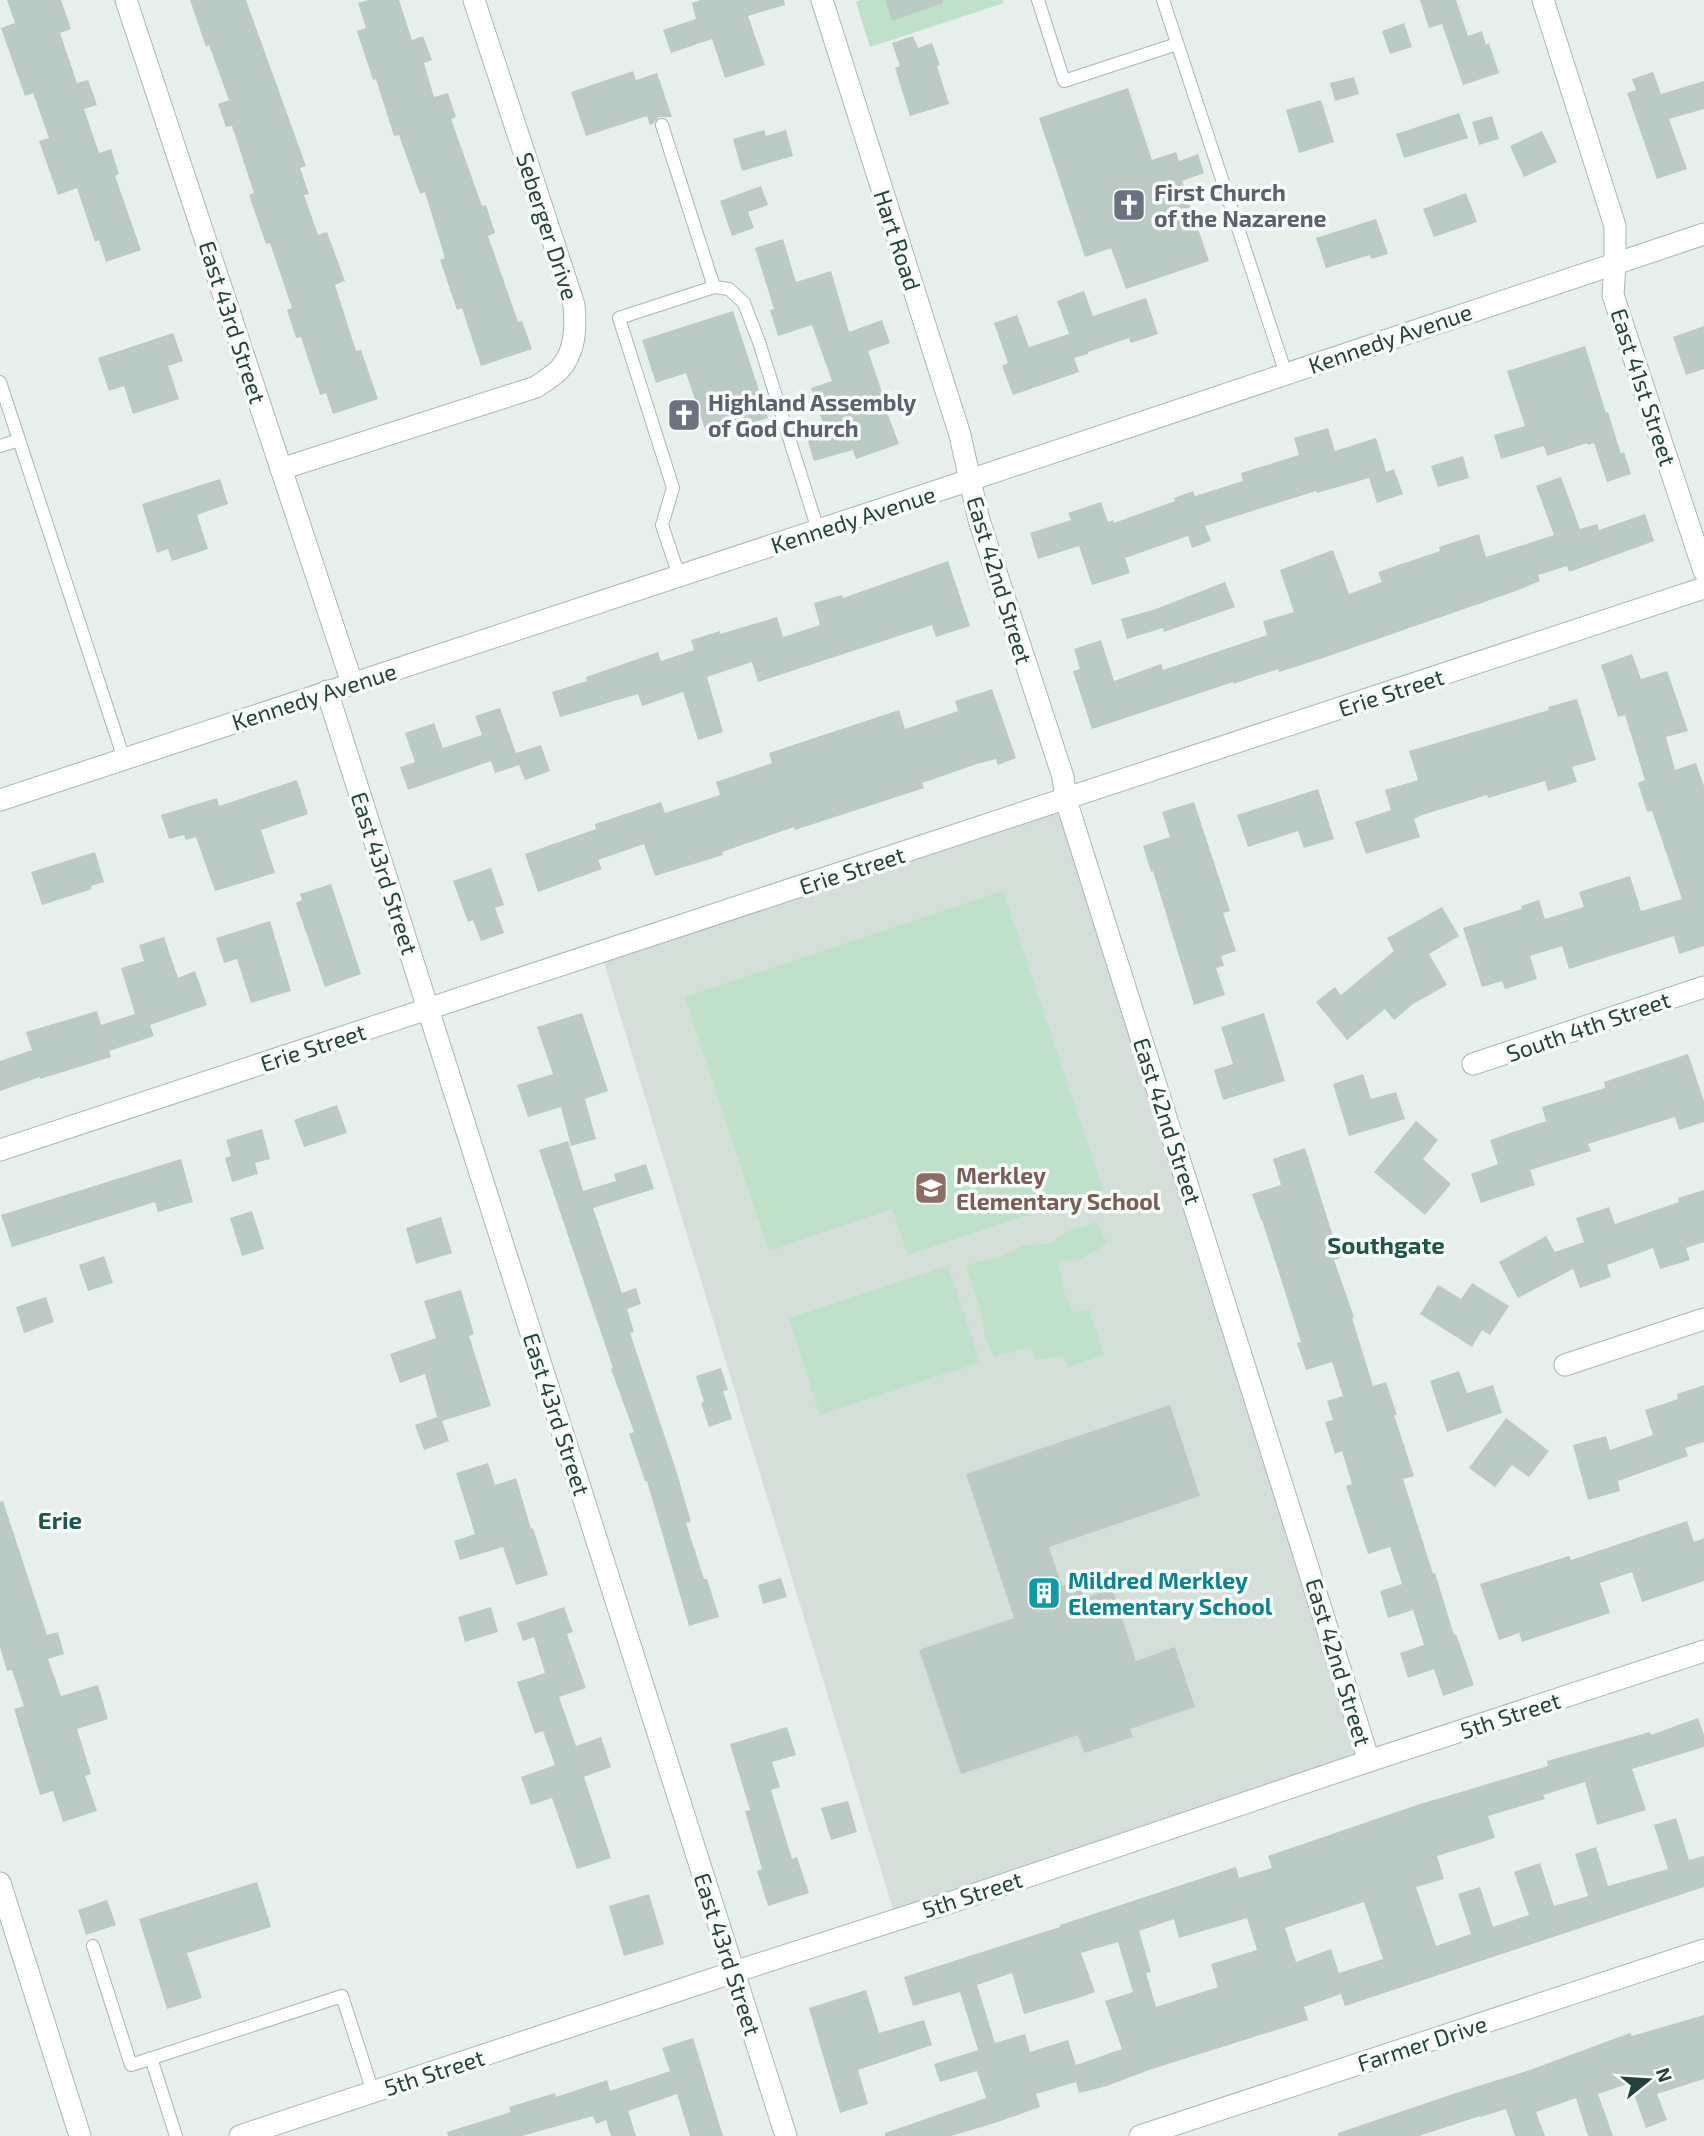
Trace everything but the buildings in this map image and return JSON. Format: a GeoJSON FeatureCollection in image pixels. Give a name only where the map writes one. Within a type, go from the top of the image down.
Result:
{"type":"FeatureCollection","features":[{"type":"Feature","properties":{"kind":"street","name":"East 43rd Street"},"geometry":{"type":"LineString","coordinates":[[126,0],[352,683]]}},
{"type":"Feature","properties":{"kind":"street","name":"Seberger Drive"},"geometry":{"type":"LineString","coordinates":[[281,469],[536,387],[560,369],[572,348],[576,328],[574,305],[474,0]]}},
{"type":"Feature","properties":{"kind":"street","name":"Hart Road"},"geometry":{"type":"LineString","coordinates":[[822,0],[960,435],[970,480]]}},
{"type":"Feature","properties":{"kind":"street","name":"East 41st Street"},"geometry":{"type":"LineString","coordinates":[[1543,0],[1615,226],[1613,295],[1704,571]]}},
{"type":"Feature","properties":{"kind":"street","name":"Kennedy Avenue"},"geometry":{"type":"LineString","coordinates":[[0,800],[970,480],[1704,233]]}},
{"type":"Feature","properties":{"kind":"street","name":"East 42nd Street"},"geometry":{"type":"LineString","coordinates":[[970,480],[979,520],[1063,777],[1066,800],[1369,1761]]}},
{"type":"Feature","properties":{"kind":"street","name":"Erie Street"},"geometry":{"type":"LineString","coordinates":[[0,1150],[1704,588]]}},
{"type":"Feature","properties":{"kind":"street","name":"East 43rd Street"},"geometry":{"type":"LineString","coordinates":[[327,691],[786,2136]]}},
{"type":"Feature","properties":{"kind":"street","name":"South 4th Street"},"geometry":{"type":"LineString","coordinates":[[1473,1064],[1704,987]]}},
{"type":"Feature","properties":{"kind":"street"},"geometry":{"type":"LineString","coordinates":[[1565,1365],[1704,1319]]}},
{"type":"Feature","properties":{"kind":"street","name":"5th Street"},"geometry":{"type":"LineString","coordinates":[[240,2136],[1704,1651]]}},
{"type":"Feature","properties":{"kind":"street"},"geometry":{"type":"LineString","coordinates":[[0,1883],[80,2136]]}},
{"type":"Feature","properties":{"kind":"street","name":"Farmer Drive"},"geometry":{"type":"LineString","coordinates":[[1140,2136],[1704,1950]]}},
{"type":"Feature","properties":{"kind":"lane"},"geometry":{"type":"LineString","coordinates":[[1038,0],[1064,81],[1177,44]]}},
{"type":"Feature","properties":{"kind":"lane"},"geometry":{"type":"LineString","coordinates":[[1163,0],[1286,374]]}},
{"type":"Feature","properties":{"kind":"lane"},"geometry":{"type":"LineString","coordinates":[[662,125],[713,287]]}},
{"type":"Feature","properties":{"kind":"lane"},"geometry":{"type":"LineString","coordinates":[[678,576],[662,525],[673,488],[618,318],[713,287],[729,289],[744,303],[759,342],[818,530]]}},
{"type":"Feature","properties":{"kind":"lane"},"geometry":{"type":"LineString","coordinates":[[0,382],[124,759]]}},
{"type":"Feature","properties":{"kind":"lane"},"geometry":{"type":"LineString","coordinates":[[0,446],[19,439]]}},
{"type":"Feature","properties":{"kind":"lane"},"geometry":{"type":"LineString","coordinates":[[93,1946],[131,2065],[342,1996],[373,2092]]}},
{"type":"Feature","properties":{"kind":"lane"},"geometry":{"type":"LineString","coordinates":[[151,2058],[176,2136]]}},
{"type":"Feature","properties":{"kind":"shaded area","name":"Merkley Elementary School"},"geometry":{"type":"Polygon","coordinates":[[[1066,800],[1369,1761],[896,1919],[601,953],[1066,800]]]}},
{"type":"Feature","properties":{"kind":"green space"},"geometry":{"type":"Polygon","coordinates":[[[1003,0],[1004,3],[870,47],[856,2],[1003,0]]]}},
{"type":"Feature","properties":{"kind":"green space"},"geometry":{"type":"Polygon","coordinates":[[[1003,891],[1103,1190],[908,1255],[892,1209],[769,1251],[685,997],[1003,891]]]}},
{"type":"Feature","properties":{"kind":"green space"},"geometry":{"type":"Polygon","coordinates":[[[1096,1222],[1107,1243],[1084,1257],[1058,1261],[1064,1292],[1073,1313],[1089,1309],[1104,1355],[1068,1367],[1064,1356],[1036,1360],[1031,1347],[994,1356],[985,1337],[982,1316],[966,1265],[1002,1256],[1022,1246],[1052,1243],[1063,1233],[1096,1222]]]}},
{"type":"Feature","properties":{"kind":"green space"},"geometry":{"type":"Polygon","coordinates":[[[948,1266],[980,1362],[820,1415],[789,1318],[948,1266]]]}},
{"type":"Feature","properties":{"kind":"place","name":"First Church of the Nazarene"},"geometry":{"type":"Point","coordinates":[1129,205]}},
{"type":"Feature","properties":{"kind":"place","name":"Highland Assembly of God Church"},"geometry":{"type":"Point","coordinates":[684,415]}},
{"type":"Feature","properties":{"kind":"place","name":"Merkley Elementary School"},"geometry":{"type":"Point","coordinates":[931,1188]}},
{"type":"Feature","properties":{"kind":"place","name":"Mildred Merkley Elementary School"},"geometry":{"type":"Point","coordinates":[1044,1593]}},
{"type":"Feature","properties":{"kind":"district","name":"Southgate"},"geometry":{"type":"Point","coordinates":[1386,1244]}},
{"type":"Feature","properties":{"kind":"district","name":"Erie"},"geometry":{"type":"Point","coordinates":[60,1519]}}]}
